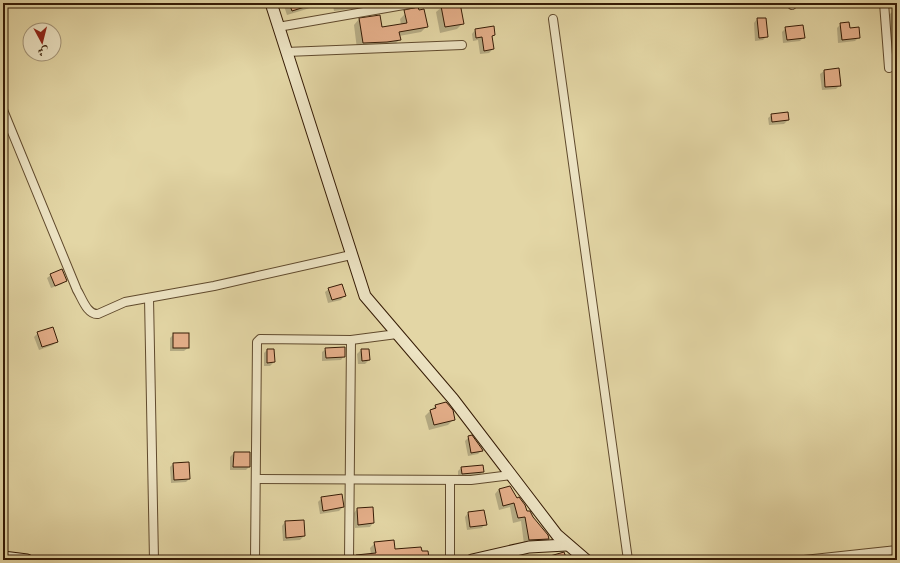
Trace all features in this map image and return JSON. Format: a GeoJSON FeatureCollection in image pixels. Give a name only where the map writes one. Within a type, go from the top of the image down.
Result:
{"type":"FeatureCollection","features":[{"type":"Feature","properties":{"kind":"street"},"geometry":{"type":"LineString","coordinates":[[271,3],[365,296],[453,399],[549,526],[566,545],[586,560]]}},
{"type":"Feature","properties":{"kind":"street"},"geometry":{"type":"LineString","coordinates":[[278,27],[415,3]]}},
{"type":"Feature","properties":{"kind":"street"},"geometry":{"type":"LineString","coordinates":[[884,3],[889,68]]}},
{"type":"Feature","properties":{"kind":"street"},"geometry":{"type":"LineString","coordinates":[[553,19],[628,560]]}},
{"type":"Feature","properties":{"kind":"street"},"geometry":{"type":"LineString","coordinates":[[286,52],[462,45]]}},
{"type":"Feature","properties":{"kind":"street"},"geometry":{"type":"LineString","coordinates":[[3,110],[77,290],[89,311],[93,314],[98,314],[125,302],[351,255]]}},
{"type":"Feature","properties":{"kind":"street"},"geometry":{"type":"LineString","coordinates":[[149,298],[154,560]]}},
{"type":"Feature","properties":{"kind":"street"},"geometry":{"type":"LineString","coordinates":[[255,560],[257,479],[257,342],[260,339],[351,340],[397,334]]}},
{"type":"Feature","properties":{"kind":"street"},"geometry":{"type":"LineString","coordinates":[[349,560],[351,340]]}},
{"type":"Feature","properties":{"kind":"street"},"geometry":{"type":"LineString","coordinates":[[257,479],[450,480],[481,479],[511,475]]}},
{"type":"Feature","properties":{"kind":"street"},"geometry":{"type":"LineString","coordinates":[[450,480],[450,560]]}},
{"type":"Feature","properties":{"kind":"street"},"geometry":{"type":"LineString","coordinates":[[474,560],[529,547],[566,545]]}},
{"type":"Feature","properties":{"kind":"street"},"geometry":{"type":"LineString","coordinates":[[804,560],[897,550]]}},
{"type":"Feature","properties":{"kind":"street"},"geometry":{"type":"LineString","coordinates":[[3,557],[27,560]]}},
{"type":"Feature","properties":{"kind":"building"},"geometry":{"type":"Polygon","coordinates":[[[289,3],[310,3],[311,5],[292,11],[289,3]]]}},
{"type":"Feature","properties":{"kind":"building"},"geometry":{"type":"Polygon","coordinates":[[[357,3],[378,3],[378,4],[358,7],[357,3]]]}},
{"type":"Feature","properties":{"kind":"building"},"geometry":{"type":"Polygon","coordinates":[[[460,3],[464,24],[445,27],[441,6],[460,3]]]}},
{"type":"Feature","properties":{"kind":"building"},"geometry":{"type":"Polygon","coordinates":[[[418,7],[419,10],[424,9],[428,27],[399,32],[401,40],[363,43],[359,18],[380,15],[382,27],[407,23],[404,10],[418,7]]]}},
{"type":"Feature","properties":{"kind":"building"},"geometry":{"type":"Polygon","coordinates":[[[757,18],[766,18],[768,37],[759,38],[757,18]]]}},
{"type":"Feature","properties":{"kind":"building"},"geometry":{"type":"Polygon","coordinates":[[[849,22],[850,28],[859,27],[860,38],[842,40],[840,23],[849,22]]]}},
{"type":"Feature","properties":{"kind":"building"},"geometry":{"type":"Polygon","coordinates":[[[803,25],[805,38],[787,40],[785,27],[803,25]]]}},
{"type":"Feature","properties":{"kind":"building"},"geometry":{"type":"Polygon","coordinates":[[[494,26],[495,35],[492,36],[494,49],[484,51],[482,37],[476,38],[475,29],[494,26]]]}},
{"type":"Feature","properties":{"kind":"building"},"geometry":{"type":"Polygon","coordinates":[[[839,68],[841,86],[825,87],[824,70],[839,68]]]}},
{"type":"Feature","properties":{"kind":"building"},"geometry":{"type":"Polygon","coordinates":[[[788,112],[789,120],[772,122],[771,114],[788,112]]]}},
{"type":"Feature","properties":{"kind":"building"},"geometry":{"type":"Polygon","coordinates":[[[62,269],[67,281],[55,286],[50,274],[62,269]]]}},
{"type":"Feature","properties":{"kind":"building"},"geometry":{"type":"Polygon","coordinates":[[[342,284],[346,296],[332,300],[328,288],[342,284]]]}},
{"type":"Feature","properties":{"kind":"building"},"geometry":{"type":"Polygon","coordinates":[[[53,327],[58,342],[42,347],[37,332],[53,327]]]}},
{"type":"Feature","properties":{"kind":"building"},"geometry":{"type":"Polygon","coordinates":[[[173,333],[189,333],[189,348],[173,348],[173,333]]]}},
{"type":"Feature","properties":{"kind":"building"},"geometry":{"type":"Polygon","coordinates":[[[345,347],[345,357],[326,358],[325,348],[345,347]]]}},
{"type":"Feature","properties":{"kind":"building"},"geometry":{"type":"Polygon","coordinates":[[[267,349],[274,349],[275,362],[267,363],[267,349]]]}},
{"type":"Feature","properties":{"kind":"building"},"geometry":{"type":"Polygon","coordinates":[[[361,349],[369,349],[370,360],[362,361],[361,349]]]}},
{"type":"Feature","properties":{"kind":"building"},"geometry":{"type":"Polygon","coordinates":[[[446,402],[453,410],[455,420],[434,425],[430,410],[436,408],[435,405],[446,402]]]}},
{"type":"Feature","properties":{"kind":"building"},"geometry":{"type":"Polygon","coordinates":[[[472,435],[483,451],[471,453],[468,436],[472,435]]]}},
{"type":"Feature","properties":{"kind":"building"},"geometry":{"type":"Polygon","coordinates":[[[234,452],[250,452],[250,467],[233,467],[234,452]]]}},
{"type":"Feature","properties":{"kind":"building"},"geometry":{"type":"Polygon","coordinates":[[[189,462],[190,479],[174,480],[173,463],[189,462]]]}},
{"type":"Feature","properties":{"kind":"building"},"geometry":{"type":"Polygon","coordinates":[[[483,465],[484,472],[462,474],[461,467],[483,465]]]}},
{"type":"Feature","properties":{"kind":"building"},"geometry":{"type":"Polygon","coordinates":[[[510,486],[517,498],[519,497],[525,505],[527,511],[530,511],[548,535],[549,539],[529,540],[525,517],[518,518],[514,503],[503,506],[499,489],[510,486]]]}},
{"type":"Feature","properties":{"kind":"building"},"geometry":{"type":"Polygon","coordinates":[[[342,494],[344,507],[323,511],[321,497],[342,494]]]}},
{"type":"Feature","properties":{"kind":"building"},"geometry":{"type":"Polygon","coordinates":[[[373,507],[374,523],[358,525],[357,508],[373,507]]]}},
{"type":"Feature","properties":{"kind":"building"},"geometry":{"type":"Polygon","coordinates":[[[484,510],[487,525],[470,527],[468,512],[484,510]]]}},
{"type":"Feature","properties":{"kind":"building"},"geometry":{"type":"Polygon","coordinates":[[[304,520],[305,536],[286,538],[285,521],[304,520]]]}},
{"type":"Feature","properties":{"kind":"building"},"geometry":{"type":"Polygon","coordinates":[[[394,540],[395,549],[421,547],[422,551],[428,551],[429,558],[407,560],[356,560],[356,555],[376,553],[374,542],[394,540]]]}},
{"type":"Feature","properties":{"kind":"building"},"geometry":{"type":"Polygon","coordinates":[[[564,552],[567,560],[543,560],[543,558],[564,552]]]}}]}
